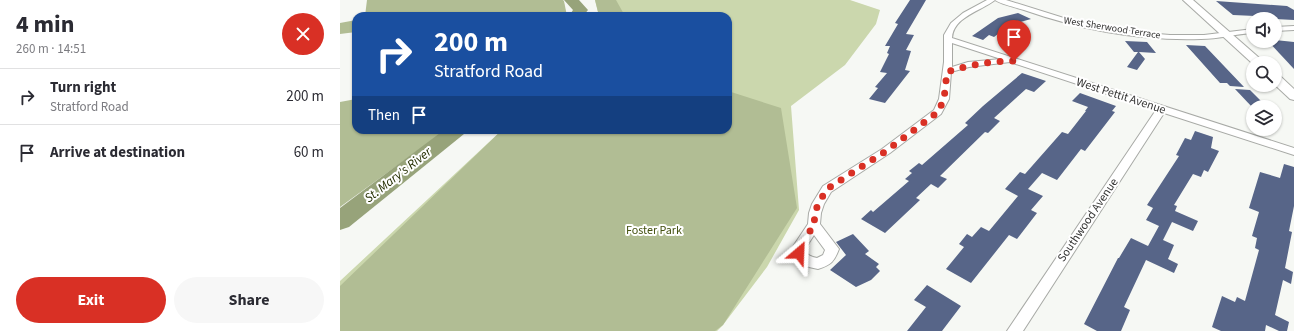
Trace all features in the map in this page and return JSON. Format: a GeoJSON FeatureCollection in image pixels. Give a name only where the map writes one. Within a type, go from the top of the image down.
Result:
{"type":"FeatureCollection","features":[{"type":"Feature","properties":{"kind":"main road"},"geometry":{"type":"LineString","coordinates":[[1188,0],[1251,56]]}},
{"type":"Feature","properties":{"kind":"main road"},"geometry":{"type":"LineString","coordinates":[[1282,85],[1294,96]]}},
{"type":"Feature","properties":{"kind":"street"},"geometry":{"type":"LineString","coordinates":[[814,225],[815,213],[818,204],[827,189],[886,151],[938,112],[944,99],[947,72],[948,35],[954,25],[965,14],[992,0]]}},
{"type":"Feature","properties":{"kind":"street","name":"West Sherwood Terrace"},"geometry":{"type":"LineString","coordinates":[[998,0],[1012,3],[1064,21],[1122,32],[1165,37],[1205,37],[1246,32]]}},
{"type":"Feature","properties":{"kind":"street"},"geometry":{"type":"LineString","coordinates":[[1282,29],[1294,28]]}},
{"type":"Feature","properties":{"kind":"street","name":"West Pettit Avenue"},"geometry":{"type":"LineString","coordinates":[[948,39],[1294,152]]}},
{"type":"Feature","properties":{"kind":"street"},"geometry":{"type":"LineString","coordinates":[[947,72],[968,65],[992,61],[1014,61]]}},
{"type":"Feature","properties":{"kind":"street","name":"Southwood Avenue"},"geometry":{"type":"LineString","coordinates":[[1015,331],[1162,109]]}},
{"type":"Feature","properties":{"kind":"green space"},"geometry":{"type":"Polygon","coordinates":[[[367,0],[563,0],[566,12],[366,12],[367,0]]]}},
{"type":"Feature","properties":{"kind":"green space","name":"Foster Park"},"geometry":{"type":"Polygon","coordinates":[[[595,0],[850,0],[880,10],[876,24],[845,65],[791,106],[799,210],[767,267],[723,325],[717,331],[340,331],[340,281],[498,134],[732,134],[732,12],[598,12],[595,0]]]}},
{"type":"Feature","properties":{"kind":"green space"},"geometry":{"type":"Polygon","coordinates":[[[595,0],[616,0],[623,12],[598,12],[595,0]]]}},
{"type":"Feature","properties":{"kind":"green space"},"geometry":{"type":"Polygon","coordinates":[[[352,21],[352,32],[340,34],[340,23],[352,21]]]}},
{"type":"Feature","properties":{"kind":"green space","name":"Foster Park"},"geometry":{"type":"Polygon","coordinates":[[[732,92],[781,108],[797,208],[723,325],[715,331],[340,331],[340,286],[498,134],[732,134],[732,92]]]}},
{"type":"Feature","properties":{"kind":"green space"},"geometry":{"type":"Polygon","coordinates":[[[352,100],[352,134],[440,134],[340,207],[340,102],[352,100]]]}},
{"type":"Feature","properties":{"kind":"building"},"geometry":{"type":"Polygon","coordinates":[[[910,0],[926,0],[906,34],[914,35],[906,50],[911,51],[905,70],[910,71],[885,103],[869,99],[878,88],[875,87],[887,73],[880,72],[889,54],[887,53],[890,46],[885,46],[898,24],[895,23],[910,0]]]}},
{"type":"Feature","properties":{"kind":"building"},"geometry":{"type":"Polygon","coordinates":[[[1216,1],[1287,6],[1294,10],[1294,20],[1282,19],[1282,12],[1246,12],[1246,16],[1233,15],[1216,1]]]}},
{"type":"Feature","properties":{"kind":"building"},"geometry":{"type":"Polygon","coordinates":[[[1018,13],[1031,19],[1010,25],[994,37],[989,35],[983,40],[972,36],[998,18],[1018,13]]]}},
{"type":"Feature","properties":{"kind":"building"},"geometry":{"type":"Polygon","coordinates":[[[1125,41],[1147,42],[1156,53],[1139,52],[1145,59],[1137,70],[1127,67],[1138,52],[1134,52],[1125,41]]]}},
{"type":"Feature","properties":{"kind":"building"},"geometry":{"type":"Polygon","coordinates":[[[1282,41],[1294,42],[1294,69],[1274,48],[1282,48],[1282,41]]]}},
{"type":"Feature","properties":{"kind":"building"},"geometry":{"type":"Polygon","coordinates":[[[1186,45],[1205,46],[1244,87],[1230,86],[1227,83],[1220,83],[1186,45]]]}},
{"type":"Feature","properties":{"kind":"building"},"geometry":{"type":"Polygon","coordinates":[[[1022,73],[1046,81],[1034,92],[1026,89],[994,118],[1000,121],[988,133],[985,132],[940,176],[947,179],[938,188],[931,184],[916,198],[920,200],[885,233],[861,219],[871,210],[873,212],[909,181],[905,179],[912,173],[909,171],[919,163],[922,165],[968,125],[965,123],[983,106],[1022,73]]]}},
{"type":"Feature","properties":{"kind":"building"},"geometry":{"type":"Polygon","coordinates":[[[1235,89],[1252,92],[1260,100],[1246,101],[1235,89]]]}},
{"type":"Feature","properties":{"kind":"building"},"geometry":{"type":"Polygon","coordinates":[[[1080,93],[1116,106],[1112,111],[1115,112],[1085,151],[1081,149],[1057,180],[1042,173],[1028,189],[1043,196],[1031,210],[1037,213],[1017,239],[1009,235],[971,283],[946,269],[964,247],[959,244],[967,234],[972,237],[981,227],[989,231],[1018,196],[1005,189],[1020,172],[1025,174],[1062,132],[1068,134],[1086,111],[1088,107],[1072,101],[1080,93]]]}},
{"type":"Feature","properties":{"kind":"building"},"geometry":{"type":"Polygon","coordinates":[[[1195,131],[1213,137],[1211,148],[1219,151],[1208,172],[1204,170],[1201,177],[1193,174],[1174,205],[1177,206],[1175,211],[1198,221],[1193,231],[1172,222],[1163,240],[1174,245],[1168,259],[1178,264],[1174,273],[1146,260],[1124,307],[1130,310],[1121,331],[1097,331],[1084,324],[1118,258],[1131,238],[1148,246],[1159,226],[1146,220],[1153,208],[1147,205],[1179,156],[1176,155],[1185,138],[1191,140],[1195,131]]]}},
{"type":"Feature","properties":{"kind":"building"},"geometry":{"type":"Polygon","coordinates":[[[1284,164],[1294,167],[1294,206],[1289,231],[1292,232],[1285,268],[1293,272],[1291,284],[1283,280],[1275,315],[1289,322],[1287,331],[1279,331],[1266,325],[1265,331],[1221,331],[1212,327],[1222,296],[1235,302],[1237,297],[1245,301],[1259,250],[1255,248],[1257,238],[1252,236],[1259,212],[1249,208],[1260,172],[1280,178],[1284,164]]]}},
{"type":"Feature","properties":{"kind":"building"},"geometry":{"type":"Polygon","coordinates":[[[853,234],[869,251],[865,254],[879,264],[876,267],[880,271],[871,280],[856,287],[830,270],[846,255],[836,242],[853,234]]]}},
{"type":"Feature","properties":{"kind":"building"},"geometry":{"type":"Polygon","coordinates":[[[927,285],[961,306],[942,331],[907,331],[926,307],[914,300],[927,285]]]}},
{"type":"Feature","properties":{"kind":"waterway","name":"St. Mary's River"},"geometry":{"type":"LineString","coordinates":[[571,0],[581,10],[579,12]]}},
{"type":"Feature","properties":{"kind":"waterway","name":"St. Mary's River"},"geometry":{"type":"LineString","coordinates":[[340,221],[452,134]]}},
{"type":"Feature","properties":{"kind":"route"},"geometry":{"type":"LineString","coordinates":[[799,253],[799,248],[814,225],[815,213],[818,204],[827,189],[886,151],[938,112],[944,99],[947,72],[968,65],[992,61],[1014,61]]}}]}
